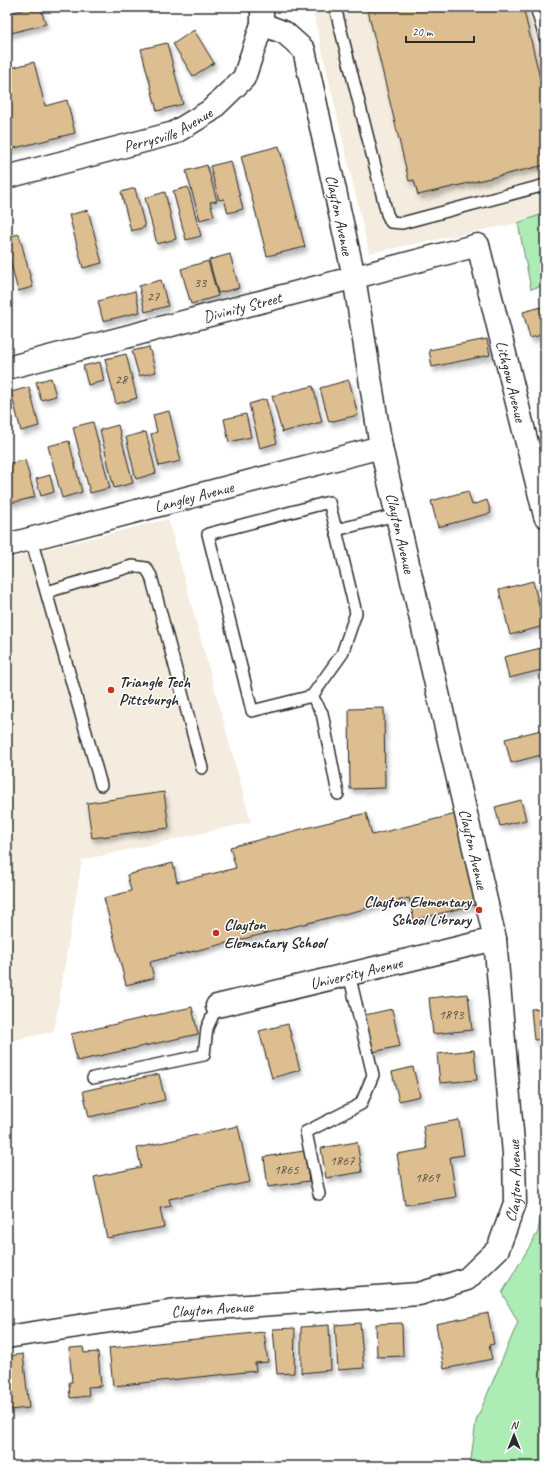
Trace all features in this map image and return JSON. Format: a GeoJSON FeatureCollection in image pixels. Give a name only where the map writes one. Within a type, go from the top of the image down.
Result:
{"type":"FeatureCollection","features":[{"type":"Feature","properties":{"kind":"street","name":"Perrysville Avenue"},"geometry":{"type":"LineString","coordinates":[[7,177],[174,133],[210,111],[244,78],[262,15]]}},
{"type":"Feature","properties":{"kind":"street","name":"Clayton Avenue"},"geometry":{"type":"LineString","coordinates":[[7,1337],[175,1311],[419,1294],[467,1279],[498,1249],[515,1203],[514,1154],[495,939],[381,447],[354,277],[304,50],[262,15]]}},
{"type":"Feature","properties":{"kind":"street","name":"Divinity Street"},"geometry":{"type":"LineString","coordinates":[[7,368],[478,245]]}},
{"type":"Feature","properties":{"kind":"street","name":"Lithgow Avenue"},"geometry":{"type":"LineString","coordinates":[[478,245],[545,516]]}},
{"type":"Feature","properties":{"kind":"street","name":"Langley Avenue"},"geometry":{"type":"LineString","coordinates":[[7,545],[381,447]]}},
{"type":"Feature","properties":{"kind":"street","name":"University Avenue"},"geometry":{"type":"LineString","coordinates":[[217,1006],[495,939]]}},
{"type":"Feature","properties":{"kind":"lane"},"geometry":{"type":"LineString","coordinates":[[335,7],[387,214],[391,222],[402,223],[545,185]]}},
{"type":"Feature","properties":{"kind":"lane"},"geometry":{"type":"LineString","coordinates":[[536,7],[545,38]]}},
{"type":"Feature","properties":{"kind":"lane"},"geometry":{"type":"LineString","coordinates":[[329,502],[336,530],[356,613],[342,654],[312,696],[252,711],[208,534],[329,502]]}},
{"type":"Feature","properties":{"kind":"lane"},"geometry":{"type":"LineString","coordinates":[[336,530],[396,514]]}},
{"type":"Feature","properties":{"kind":"lane"},"geometry":{"type":"LineString","coordinates":[[31,539],[101,785]]}},
{"type":"Feature","properties":{"kind":"lane"},"geometry":{"type":"LineString","coordinates":[[47,592],[132,566],[146,568],[152,576],[202,768]]}},
{"type":"Feature","properties":{"kind":"lane"},"geometry":{"type":"LineString","coordinates":[[312,696],[322,713],[338,794]]}},
{"type":"Feature","properties":{"kind":"lane"},"geometry":{"type":"LineString","coordinates":[[319,1194],[306,1132],[361,1104],[373,1075],[349,974]]}},
{"type":"Feature","properties":{"kind":"lane"},"geometry":{"type":"LineString","coordinates":[[93,1078],[204,1054],[207,1028],[217,1006]]}},
{"type":"Feature","properties":{"kind":"shaded area"},"geometry":{"type":"Polygon","coordinates":[[[312,7],[545,7],[545,213],[518,223],[369,253],[312,7]]]}},
{"type":"Feature","properties":{"kind":"shaded area","name":"Triangle Tech Pittsburgh"},"geometry":{"type":"Polygon","coordinates":[[[168,519],[251,822],[82,860],[54,1031],[7,1042],[7,559],[168,519]]]}},
{"type":"Feature","properties":{"kind":"green space"},"geometry":{"type":"Polygon","coordinates":[[[545,213],[545,285],[531,289],[518,223],[545,213]]]}},
{"type":"Feature","properties":{"kind":"green space"},"geometry":{"type":"Polygon","coordinates":[[[545,1187],[545,1466],[470,1466],[476,1421],[518,1322],[502,1293],[538,1232],[545,1187]]]}},
{"type":"Feature","properties":{"kind":"building"},"geometry":{"type":"Polygon","coordinates":[[[33,7],[40,7],[46,24],[7,34],[7,14],[33,7]]]}},
{"type":"Feature","properties":{"kind":"building"},"geometry":{"type":"Polygon","coordinates":[[[367,7],[523,7],[545,99],[545,165],[418,195],[414,180],[409,181],[367,7]]]}},
{"type":"Feature","properties":{"kind":"building"},"geometry":{"type":"Polygon","coordinates":[[[194,30],[214,63],[193,76],[173,44],[194,30]]]}},
{"type":"Feature","properties":{"kind":"building"},"geometry":{"type":"Polygon","coordinates":[[[167,43],[183,104],[157,111],[141,49],[167,43]]]}},
{"type":"Feature","properties":{"kind":"building"},"geometry":{"type":"Polygon","coordinates":[[[34,62],[45,106],[67,100],[75,133],[7,150],[7,69],[34,62]]]}},
{"type":"Feature","properties":{"kind":"building"},"geometry":{"type":"Polygon","coordinates":[[[279,146],[305,247],[267,256],[241,156],[279,146]]]}},
{"type":"Feature","properties":{"kind":"building"},"geometry":{"type":"Polygon","coordinates":[[[231,161],[243,209],[228,213],[224,199],[219,200],[210,166],[231,161]]]}},
{"type":"Feature","properties":{"kind":"building"},"geometry":{"type":"Polygon","coordinates":[[[207,165],[217,201],[210,202],[214,216],[200,220],[186,171],[207,165]]]}},
{"type":"Feature","properties":{"kind":"building"},"geometry":{"type":"Polygon","coordinates":[[[188,187],[201,236],[186,240],[173,191],[188,187]]]}},
{"type":"Feature","properties":{"kind":"building"},"geometry":{"type":"Polygon","coordinates":[[[135,188],[145,227],[131,231],[121,192],[135,188]]]}},
{"type":"Feature","properties":{"kind":"building"},"geometry":{"type":"Polygon","coordinates":[[[165,192],[176,239],[157,244],[145,198],[165,192]]]}},
{"type":"Feature","properties":{"kind":"building"},"geometry":{"type":"Polygon","coordinates":[[[88,210],[102,263],[83,268],[69,215],[88,210]]]}},
{"type":"Feature","properties":{"kind":"building"},"geometry":{"type":"Polygon","coordinates":[[[19,234],[33,287],[18,291],[7,249],[7,237],[19,234]]]}},
{"type":"Feature","properties":{"kind":"building"},"geometry":{"type":"Polygon","coordinates":[[[230,254],[239,288],[218,293],[209,260],[230,254]]]}},
{"type":"Feature","properties":{"kind":"building"},"geometry":{"type":"Polygon","coordinates":[[[208,261],[218,296],[191,304],[181,269],[208,261]]]}},
{"type":"Feature","properties":{"kind":"building"},"geometry":{"type":"Polygon","coordinates":[[[161,280],[168,306],[145,312],[139,286],[161,280]]]}},
{"type":"Feature","properties":{"kind":"building"},"geometry":{"type":"Polygon","coordinates":[[[135,291],[140,312],[103,321],[98,301],[135,291]]]}},
{"type":"Feature","properties":{"kind":"building"},"geometry":{"type":"Polygon","coordinates":[[[545,306],[545,334],[530,338],[523,312],[545,306]]]}},
{"type":"Feature","properties":{"kind":"building"},"geometry":{"type":"Polygon","coordinates":[[[487,339],[490,355],[432,367],[429,350],[487,339]]]}},
{"type":"Feature","properties":{"kind":"building"},"geometry":{"type":"Polygon","coordinates":[[[149,347],[156,372],[139,376],[132,351],[149,347]]]}},
{"type":"Feature","properties":{"kind":"building"},"geometry":{"type":"Polygon","coordinates":[[[126,354],[137,398],[116,404],[105,359],[126,354]]]}},
{"type":"Feature","properties":{"kind":"building"},"geometry":{"type":"Polygon","coordinates":[[[100,362],[104,381],[88,385],[83,366],[100,362]]]}},
{"type":"Feature","properties":{"kind":"building"},"geometry":{"type":"Polygon","coordinates":[[[51,378],[56,396],[41,400],[36,382],[51,378]]]}},
{"type":"Feature","properties":{"kind":"building"},"geometry":{"type":"Polygon","coordinates":[[[349,380],[358,415],[329,422],[320,388],[349,380]]]}},
{"type":"Feature","properties":{"kind":"building"},"geometry":{"type":"Polygon","coordinates":[[[545,381],[545,402],[544,402],[540,382],[545,381]]]}},
{"type":"Feature","properties":{"kind":"building"},"geometry":{"type":"Polygon","coordinates":[[[313,386],[322,422],[282,432],[272,396],[313,386]]]}},
{"type":"Feature","properties":{"kind":"building"},"geometry":{"type":"Polygon","coordinates":[[[29,387],[39,426],[21,431],[11,392],[29,387]]]}},
{"type":"Feature","properties":{"kind":"building"},"geometry":{"type":"Polygon","coordinates":[[[266,399],[277,443],[260,448],[249,404],[266,399]]]}},
{"type":"Feature","properties":{"kind":"building"},"geometry":{"type":"Polygon","coordinates":[[[169,411],[181,461],[159,466],[151,434],[157,432],[153,415],[169,411]]]}},
{"type":"Feature","properties":{"kind":"building"},"geometry":{"type":"Polygon","coordinates":[[[246,414],[251,437],[229,442],[224,419],[246,414]]]}},
{"type":"Feature","properties":{"kind":"building"},"geometry":{"type":"Polygon","coordinates":[[[93,422],[110,488],[90,493],[73,427],[93,422]]]}},
{"type":"Feature","properties":{"kind":"building"},"geometry":{"type":"Polygon","coordinates":[[[118,425],[133,483],[114,488],[100,430],[118,425]]]}},
{"type":"Feature","properties":{"kind":"building"},"geometry":{"type":"Polygon","coordinates":[[[146,432],[156,473],[136,479],[126,437],[146,432]]]}},
{"type":"Feature","properties":{"kind":"building"},"geometry":{"type":"Polygon","coordinates":[[[69,441],[82,492],[62,498],[48,446],[69,441]]]}},
{"type":"Feature","properties":{"kind":"building"},"geometry":{"type":"Polygon","coordinates":[[[25,460],[35,497],[11,503],[7,487],[7,464],[25,460]]]}},
{"type":"Feature","properties":{"kind":"building"},"geometry":{"type":"Polygon","coordinates":[[[50,475],[54,492],[41,496],[36,479],[50,475]]]}},
{"type":"Feature","properties":{"kind":"building"},"geometry":{"type":"Polygon","coordinates":[[[468,491],[472,505],[487,500],[491,513],[438,527],[431,501],[468,491]]]}},
{"type":"Feature","properties":{"kind":"building"},"geometry":{"type":"Polygon","coordinates":[[[533,581],[544,626],[510,635],[499,590],[533,581]]]}},
{"type":"Feature","properties":{"kind":"building"},"geometry":{"type":"Polygon","coordinates":[[[545,647],[545,669],[509,678],[504,657],[545,647]]]}},
{"type":"Feature","properties":{"kind":"building"},"geometry":{"type":"Polygon","coordinates":[[[384,708],[385,788],[350,789],[349,709],[384,708]]]}},
{"type":"Feature","properties":{"kind":"building"},"geometry":{"type":"Polygon","coordinates":[[[545,729],[545,754],[511,763],[505,739],[545,729]]]}},
{"type":"Feature","properties":{"kind":"building"},"geometry":{"type":"Polygon","coordinates":[[[164,792],[169,828],[92,838],[87,803],[164,792]]]}},
{"type":"Feature","properties":{"kind":"building"},"geometry":{"type":"Polygon","coordinates":[[[521,800],[526,820],[500,826],[495,807],[521,800]]]}},
{"type":"Feature","properties":{"kind":"building"},"geometry":{"type":"Polygon","coordinates":[[[366,813],[372,835],[456,814],[478,904],[414,920],[409,898],[150,962],[154,978],[126,985],[104,898],[131,891],[127,875],[173,863],[177,882],[236,868],[230,847],[366,813]]]}},
{"type":"Feature","properties":{"kind":"building"},"geometry":{"type":"Polygon","coordinates":[[[468,994],[472,1030],[433,1034],[429,998],[468,994]]]}},
{"type":"Feature","properties":{"kind":"building"},"geometry":{"type":"Polygon","coordinates":[[[192,1007],[198,1034],[77,1061],[71,1034],[192,1007]]]}},
{"type":"Feature","properties":{"kind":"building"},"geometry":{"type":"Polygon","coordinates":[[[545,1008],[545,1039],[534,1040],[531,1009],[545,1008]]]}},
{"type":"Feature","properties":{"kind":"building"},"geometry":{"type":"Polygon","coordinates":[[[392,1009],[400,1046],[373,1052],[365,1015],[392,1009]]]}},
{"type":"Feature","properties":{"kind":"building"},"geometry":{"type":"Polygon","coordinates":[[[288,1024],[300,1070],[272,1078],[259,1031],[288,1024]]]}},
{"type":"Feature","properties":{"kind":"building"},"geometry":{"type":"Polygon","coordinates":[[[474,1050],[477,1080],[440,1083],[437,1054],[474,1050]]]}},
{"type":"Feature","properties":{"kind":"building"},"geometry":{"type":"Polygon","coordinates":[[[413,1067],[420,1096],[399,1101],[392,1072],[413,1067]]]}},
{"type":"Feature","properties":{"kind":"building"},"geometry":{"type":"Polygon","coordinates":[[[159,1074],[165,1100],[89,1117],[83,1091],[159,1074]]]}},
{"type":"Feature","properties":{"kind":"building"},"geometry":{"type":"Polygon","coordinates":[[[542,1086],[545,1086],[545,1111],[544,1111],[542,1086]]]}},
{"type":"Feature","properties":{"kind":"building"},"geometry":{"type":"Polygon","coordinates":[[[459,1120],[464,1155],[450,1157],[456,1197],[405,1205],[397,1154],[427,1149],[423,1126],[459,1120]]]}},
{"type":"Feature","properties":{"kind":"building"},"geometry":{"type":"Polygon","coordinates":[[[238,1126],[250,1182],[169,1199],[171,1206],[160,1208],[164,1227],[107,1238],[94,1177],[141,1167],[137,1148],[238,1126]]]}},
{"type":"Feature","properties":{"kind":"building"},"geometry":{"type":"Polygon","coordinates":[[[357,1142],[362,1172],[326,1178],[321,1148],[357,1142]]]}},
{"type":"Feature","properties":{"kind":"building"},"geometry":{"type":"Polygon","coordinates":[[[304,1151],[309,1181],[268,1187],[264,1157],[304,1151]]]}},
{"type":"Feature","properties":{"kind":"building"},"geometry":{"type":"Polygon","coordinates":[[[488,1313],[494,1344],[489,1345],[492,1359],[444,1369],[436,1324],[488,1313]]]}},
{"type":"Feature","properties":{"kind":"building"},"geometry":{"type":"Polygon","coordinates":[[[360,1323],[364,1368],[338,1370],[335,1325],[360,1323]]]}},
{"type":"Feature","properties":{"kind":"building"},"geometry":{"type":"Polygon","coordinates":[[[402,1323],[403,1356],[377,1357],[376,1324],[402,1323]]]}},
{"type":"Feature","properties":{"kind":"building"},"geometry":{"type":"Polygon","coordinates":[[[329,1325],[331,1370],[301,1373],[301,1327],[329,1325]]]}},
{"type":"Feature","properties":{"kind":"building"},"geometry":{"type":"Polygon","coordinates":[[[295,1328],[294,1373],[277,1374],[273,1329],[295,1328]]]}},
{"type":"Feature","properties":{"kind":"building"},"geometry":{"type":"Polygon","coordinates":[[[264,1332],[268,1362],[255,1363],[256,1371],[113,1386],[109,1348],[264,1332]]]}},
{"type":"Feature","properties":{"kind":"building"},"geometry":{"type":"Polygon","coordinates":[[[83,1347],[84,1353],[98,1352],[101,1386],[88,1387],[89,1396],[70,1398],[69,1382],[72,1382],[69,1348],[83,1347]]]}},
{"type":"Feature","properties":{"kind":"building"},"geometry":{"type":"Polygon","coordinates":[[[23,1354],[29,1408],[9,1410],[7,1356],[23,1354]]]}},
{"type":"Feature","properties":{"kind":"place","name":"Triangle Tech Pittsburgh"},"geometry":{"type":"Point","coordinates":[111,690]}},
{"type":"Feature","properties":{"kind":"place","name":"Clayton Elementary School Library"},"geometry":{"type":"Point","coordinates":[479,910]}},
{"type":"Feature","properties":{"kind":"place","name":"Clayton Elementary School"},"geometry":{"type":"Point","coordinates":[216,933]}}]}
